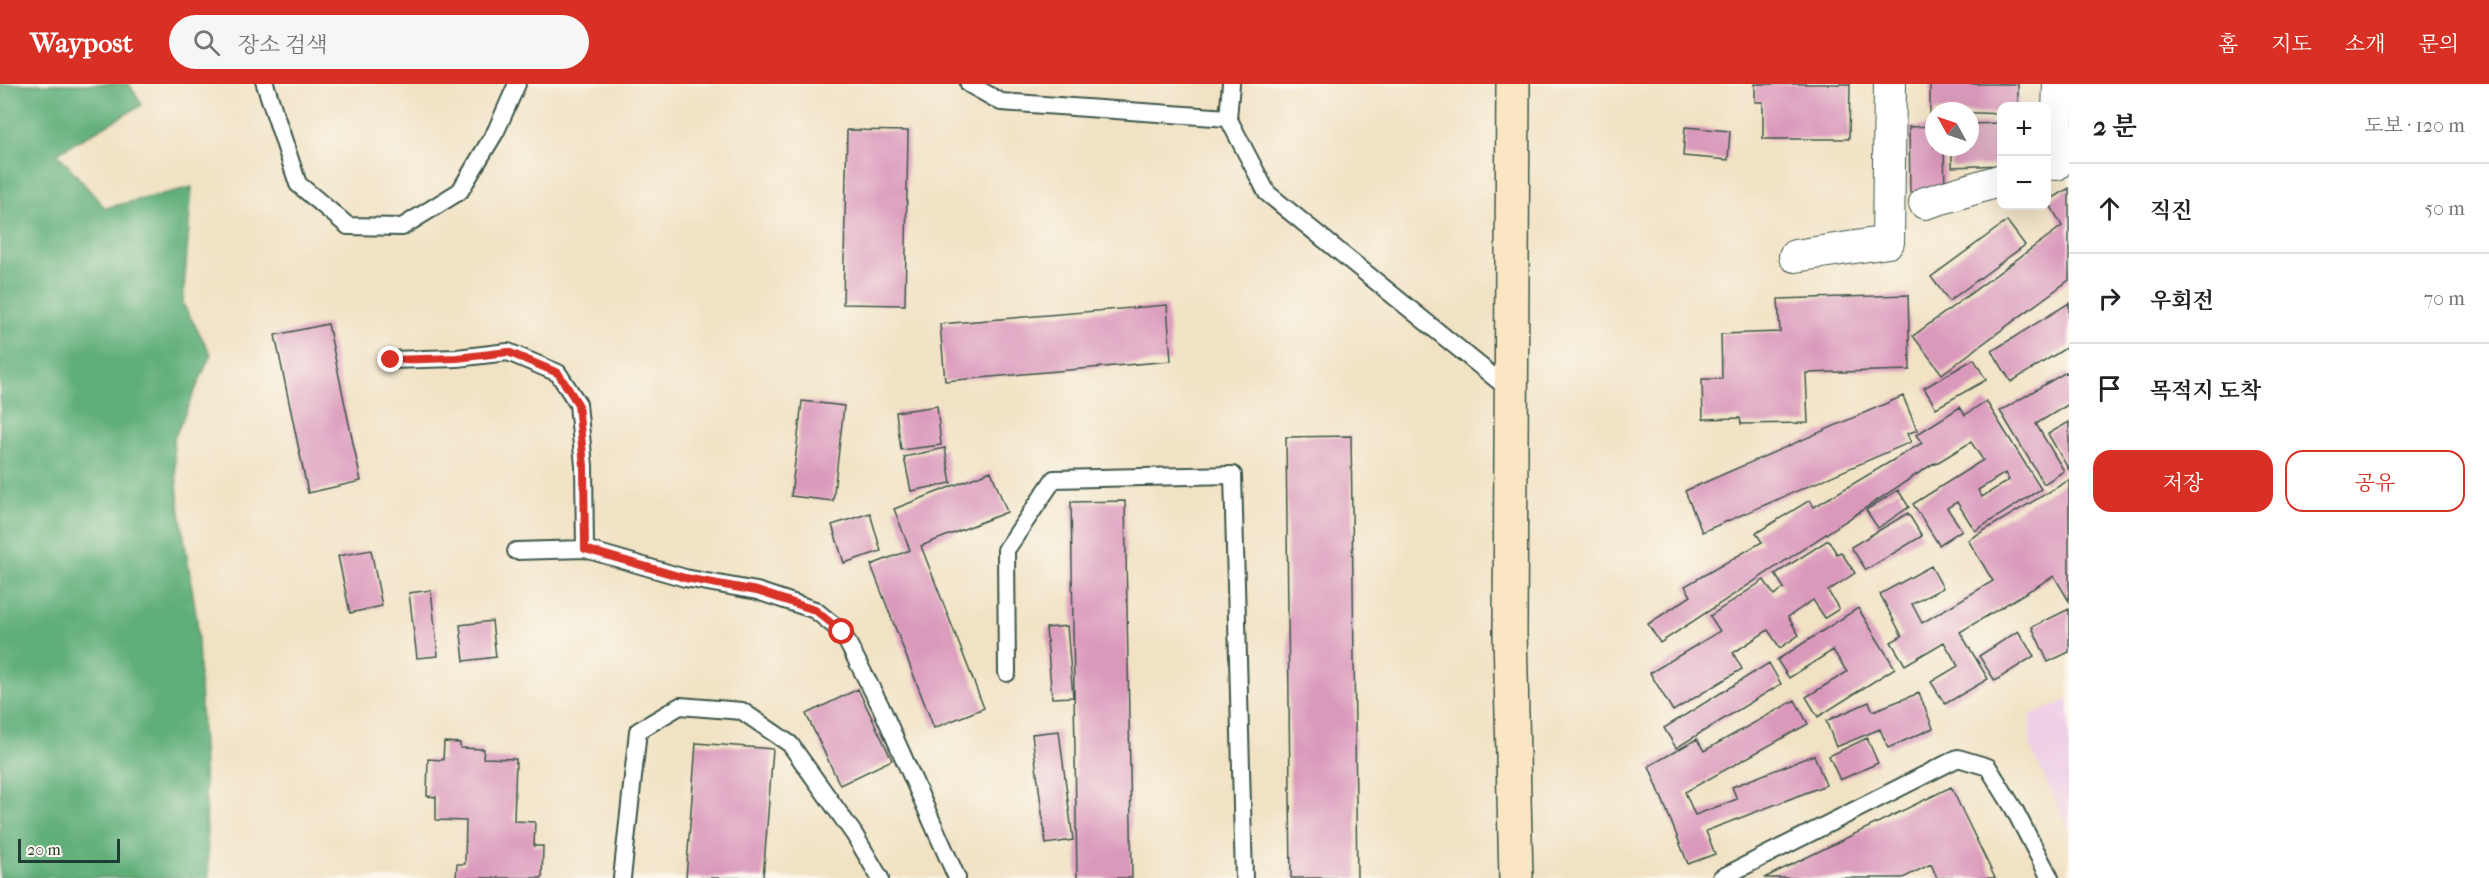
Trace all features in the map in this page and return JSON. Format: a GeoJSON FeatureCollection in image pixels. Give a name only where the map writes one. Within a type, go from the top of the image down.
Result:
{"type":"FeatureCollection","features":[{"type":"Feature","properties":{"kind":"main road"},"geometry":{"type":"LineString","coordinates":[[1513,84],[1510,633],[1516,878]]}},
{"type":"Feature","properties":{"kind":"street"},"geometry":{"type":"LineString","coordinates":[[1795,255],[1888,242],[1890,84]]}},
{"type":"Feature","properties":{"kind":"street"},"geometry":{"type":"LineString","coordinates":[[2057,164],[2059,84]]}},
{"type":"Feature","properties":{"kind":"street"},"geometry":{"type":"LineString","coordinates":[[1925,203],[1997,181]]}},
{"type":"Feature","properties":{"kind":"lane"},"geometry":{"type":"LineString","coordinates":[[266,84],[298,184],[348,226],[402,227],[460,191],[496,131],[517,84]]}},
{"type":"Feature","properties":{"kind":"lane"},"geometry":{"type":"LineString","coordinates":[[969,84],[1001,102],[1228,118]]}},
{"type":"Feature","properties":{"kind":"lane"},"geometry":{"type":"LineString","coordinates":[[1231,84],[1228,118],[1268,193],[1511,391]]}},
{"type":"Feature","properties":{"kind":"lane"},"geometry":{"type":"LineString","coordinates":[[391,360],[457,358],[508,352],[558,373],[578,404],[584,466],[585,549]]}},
{"type":"Feature","properties":{"kind":"lane"},"geometry":{"type":"LineString","coordinates":[[1008,673],[1006,550],[1054,479],[1233,475],[1244,878]]}},
{"type":"Feature","properties":{"kind":"lane"},"geometry":{"type":"LineString","coordinates":[[516,551],[585,549],[685,578],[757,591],[815,610],[842,632],[881,707],[957,878]]}},
{"type":"Feature","properties":{"kind":"lane"},"geometry":{"type":"LineString","coordinates":[[622,878],[638,731],[680,706],[742,711],[790,744],[854,834],[880,878]]}},
{"type":"Feature","properties":{"kind":"lane"},"geometry":{"type":"LineString","coordinates":[[1721,878],[1958,758],[1988,767],[2014,809],[2050,878]]}},
{"type":"Feature","properties":{"kind":"shaded area"},"geometry":{"type":"Polygon","coordinates":[[[2069,699],[2069,830],[2030,746],[2030,716],[2069,699]]]}},
{"type":"Feature","properties":{"kind":"green space"},"geometry":{"type":"Polygon","coordinates":[[[0,84],[129,84],[142,105],[57,153],[105,208],[192,187],[183,304],[211,354],[173,441],[179,505],[197,620],[209,878],[0,878],[0,84]]]}},
{"type":"Feature","properties":{"kind":"building"},"geometry":{"type":"Polygon","coordinates":[[[1755,84],[1850,84],[1849,139],[1763,139],[1763,102],[1755,102],[1755,84]]]}},
{"type":"Feature","properties":{"kind":"building"},"geometry":{"type":"Polygon","coordinates":[[[1930,84],[2018,84],[2018,102],[1997,102],[1997,114],[1979,113],[1979,102],[1930,102],[1930,84]]]}},
{"type":"Feature","properties":{"kind":"building"},"geometry":{"type":"Polygon","coordinates":[[[1997,123],[1997,165],[1952,167],[1952,156],[1979,156],[1979,124],[1997,123]]]}},
{"type":"Feature","properties":{"kind":"building"},"geometry":{"type":"Polygon","coordinates":[[[1925,126],[1925,156],[1944,156],[1945,191],[1910,192],[1909,127],[1925,126]]]}},
{"type":"Feature","properties":{"kind":"building"},"geometry":{"type":"Polygon","coordinates":[[[1685,127],[1730,131],[1728,160],[1683,156],[1685,127]]]}},
{"type":"Feature","properties":{"kind":"building"},"geometry":{"type":"Polygon","coordinates":[[[847,130],[908,131],[905,305],[843,304],[847,130]]]}},
{"type":"Feature","properties":{"kind":"building"},"geometry":{"type":"Polygon","coordinates":[[[2069,188],[2069,280],[1942,374],[1913,336],[2062,226],[2051,206],[2051,199],[2069,188]]]}},
{"type":"Feature","properties":{"kind":"building"},"geometry":{"type":"Polygon","coordinates":[[[2007,221],[2025,245],[1949,301],[1931,277],[2007,221]]]}},
{"type":"Feature","properties":{"kind":"building"},"geometry":{"type":"Polygon","coordinates":[[[1908,295],[1910,370],[1806,373],[1808,423],[1741,424],[1740,418],[1703,419],[1702,379],[1722,379],[1721,334],[1780,332],[1778,299],[1908,295]]]}},
{"type":"Feature","properties":{"kind":"building"},"geometry":{"type":"Polygon","coordinates":[[[2069,303],[2069,346],[2011,382],[1992,351],[2069,303]]]}},
{"type":"Feature","properties":{"kind":"building"},"geometry":{"type":"Polygon","coordinates":[[[1167,305],[1171,361],[945,381],[940,324],[1167,305]]]}},
{"type":"Feature","properties":{"kind":"building"},"geometry":{"type":"Polygon","coordinates":[[[328,324],[361,481],[308,493],[275,335],[328,324]]]}},
{"type":"Feature","properties":{"kind":"building"},"geometry":{"type":"Polygon","coordinates":[[[1974,359],[1986,380],[1936,408],[1924,388],[1974,359]]]}},
{"type":"Feature","properties":{"kind":"building"},"geometry":{"type":"Polygon","coordinates":[[[2066,372],[2069,377],[2069,404],[2036,424],[2064,471],[2044,484],[2000,411],[2066,372]]]}},
{"type":"Feature","properties":{"kind":"building"},"geometry":{"type":"Polygon","coordinates":[[[1903,396],[1917,430],[1907,434],[1911,442],[1702,532],[1685,491],[1903,396]]]}},
{"type":"Feature","properties":{"kind":"building"},"geometry":{"type":"Polygon","coordinates":[[[802,401],[844,406],[833,501],[791,496],[802,401]]]}},
{"type":"Feature","properties":{"kind":"building"},"geometry":{"type":"Polygon","coordinates":[[[1986,401],[2041,489],[1975,531],[1957,502],[1947,508],[1962,530],[1939,545],[1913,504],[1983,460],[1971,442],[1934,463],[1660,643],[1648,624],[1691,596],[1685,586],[1762,542],[1756,533],[1810,500],[1814,507],[1922,443],[1916,435],[1960,407],[1965,415],[1986,401]],[[2005,473],[1978,490],[1982,497],[2009,480],[2005,473]]]}},
{"type":"Feature","properties":{"kind":"building"},"geometry":{"type":"Polygon","coordinates":[[[937,406],[941,445],[901,450],[896,412],[937,406]]]}},
{"type":"Feature","properties":{"kind":"building"},"geometry":{"type":"Polygon","coordinates":[[[2069,422],[2069,470],[2048,434],[2069,422]]]}},
{"type":"Feature","properties":{"kind":"building"},"geometry":{"type":"Polygon","coordinates":[[[1351,436],[1357,878],[1291,878],[1286,437],[1351,436]]]}},
{"type":"Feature","properties":{"kind":"building"},"geometry":{"type":"Polygon","coordinates":[[[945,448],[951,483],[911,491],[904,457],[945,448]]]}},
{"type":"Feature","properties":{"kind":"building"},"geometry":{"type":"Polygon","coordinates":[[[991,471],[1007,512],[921,546],[984,708],[934,728],[871,565],[910,550],[894,509],[991,471]]]}},
{"type":"Feature","properties":{"kind":"building"},"geometry":{"type":"Polygon","coordinates":[[[2069,480],[2069,601],[2054,576],[1960,632],[1988,679],[1945,704],[1931,682],[1958,666],[1944,642],[1905,665],[1891,642],[1902,636],[1880,594],[1931,566],[1943,588],[1912,604],[1922,623],[1993,581],[1968,540],[2069,480]]]}},
{"type":"Feature","properties":{"kind":"building"},"geometry":{"type":"Polygon","coordinates":[[[1898,490],[1909,507],[1878,528],[1866,510],[1898,490]]]}},
{"type":"Feature","properties":{"kind":"building"},"geometry":{"type":"Polygon","coordinates":[[[1125,501],[1132,878],[1077,878],[1071,502],[1125,501]]]}},
{"type":"Feature","properties":{"kind":"building"},"geometry":{"type":"Polygon","coordinates":[[[870,513],[881,551],[844,563],[832,525],[870,513]]]}},
{"type":"Feature","properties":{"kind":"building"},"geometry":{"type":"Polygon","coordinates":[[[1908,513],[1922,536],[1866,570],[1851,547],[1908,513]]]}},
{"type":"Feature","properties":{"kind":"building"},"geometry":{"type":"Polygon","coordinates":[[[1828,540],[1837,554],[1841,552],[1855,573],[1828,591],[1839,609],[1825,618],[1813,600],[1788,617],[1799,635],[1780,648],[1768,630],[1733,653],[1742,669],[1673,711],[1650,673],[1720,631],[1710,616],[1764,580],[1774,595],[1784,588],[1775,574],[1828,540]]]}},
{"type":"Feature","properties":{"kind":"building"},"geometry":{"type":"Polygon","coordinates":[[[371,550],[382,606],[350,613],[338,556],[371,550]]]}},
{"type":"Feature","properties":{"kind":"building"},"geometry":{"type":"Polygon","coordinates":[[[431,590],[438,656],[417,658],[409,593],[431,590]]]}},
{"type":"Feature","properties":{"kind":"building"},"geometry":{"type":"Polygon","coordinates":[[[1858,608],[1895,668],[1818,717],[1806,697],[1847,672],[1833,650],[1789,678],[1777,660],[1858,608]]]}},
{"type":"Feature","properties":{"kind":"building"},"geometry":{"type":"Polygon","coordinates":[[[2069,609],[2069,652],[2048,662],[2032,627],[2069,609]]]}},
{"type":"Feature","properties":{"kind":"building"},"geometry":{"type":"Polygon","coordinates":[[[492,621],[496,657],[464,661],[460,625],[492,621]]]}},
{"type":"Feature","properties":{"kind":"building"},"geometry":{"type":"Polygon","coordinates":[[[1067,626],[1073,697],[1052,698],[1046,628],[1067,626]]]}},
{"type":"Feature","properties":{"kind":"building"},"geometry":{"type":"Polygon","coordinates":[[[2018,631],[2034,656],[1995,681],[1979,656],[2018,631]]]}},
{"type":"Feature","properties":{"kind":"building"},"geometry":{"type":"Polygon","coordinates":[[[1769,663],[1781,684],[1676,748],[1664,728],[1769,663]]]}},
{"type":"Feature","properties":{"kind":"building"},"geometry":{"type":"Polygon","coordinates":[[[858,689],[892,760],[840,785],[806,714],[858,689]]]}},
{"type":"Feature","properties":{"kind":"building"},"geometry":{"type":"Polygon","coordinates":[[[1919,693],[1933,728],[1888,748],[1880,729],[1836,747],[1826,721],[1869,702],[1873,711],[1919,693]]]}},
{"type":"Feature","properties":{"kind":"building"},"geometry":{"type":"Polygon","coordinates":[[[1795,700],[1808,724],[1685,792],[1695,815],[1737,799],[1732,787],[1814,755],[1826,785],[1706,831],[1715,854],[1688,864],[1649,766],[1697,739],[1704,751],[1795,700]]]}},
{"type":"Feature","properties":{"kind":"building"},"geometry":{"type":"Polygon","coordinates":[[[1059,731],[1073,840],[1046,844],[1032,734],[1059,731]]]}},
{"type":"Feature","properties":{"kind":"building"},"geometry":{"type":"Polygon","coordinates":[[[1867,738],[1878,763],[1840,780],[1829,756],[1867,738]]]}},
{"type":"Feature","properties":{"kind":"building"},"geometry":{"type":"Polygon","coordinates":[[[444,742],[460,743],[460,748],[484,749],[483,758],[516,759],[514,821],[535,822],[534,846],[543,846],[542,878],[456,878],[457,864],[465,864],[466,821],[436,820],[436,797],[427,796],[428,759],[443,760],[444,742]]]}},
{"type":"Feature","properties":{"kind":"building"},"geometry":{"type":"Polygon","coordinates":[[[696,743],[773,749],[763,878],[686,878],[696,743]]]}},
{"type":"Feature","properties":{"kind":"building"},"geometry":{"type":"Polygon","coordinates":[[[1951,787],[1995,878],[1937,878],[1931,864],[1903,878],[1764,878],[1951,787]]]}},
{"type":"Feature","properties":{"kind":"route"},"geometry":{"type":"LineString","coordinates":[[391,360],[457,358],[508,352],[558,373],[578,404],[584,466],[585,549],[685,578],[757,591],[815,610],[842,632]]}}]}
